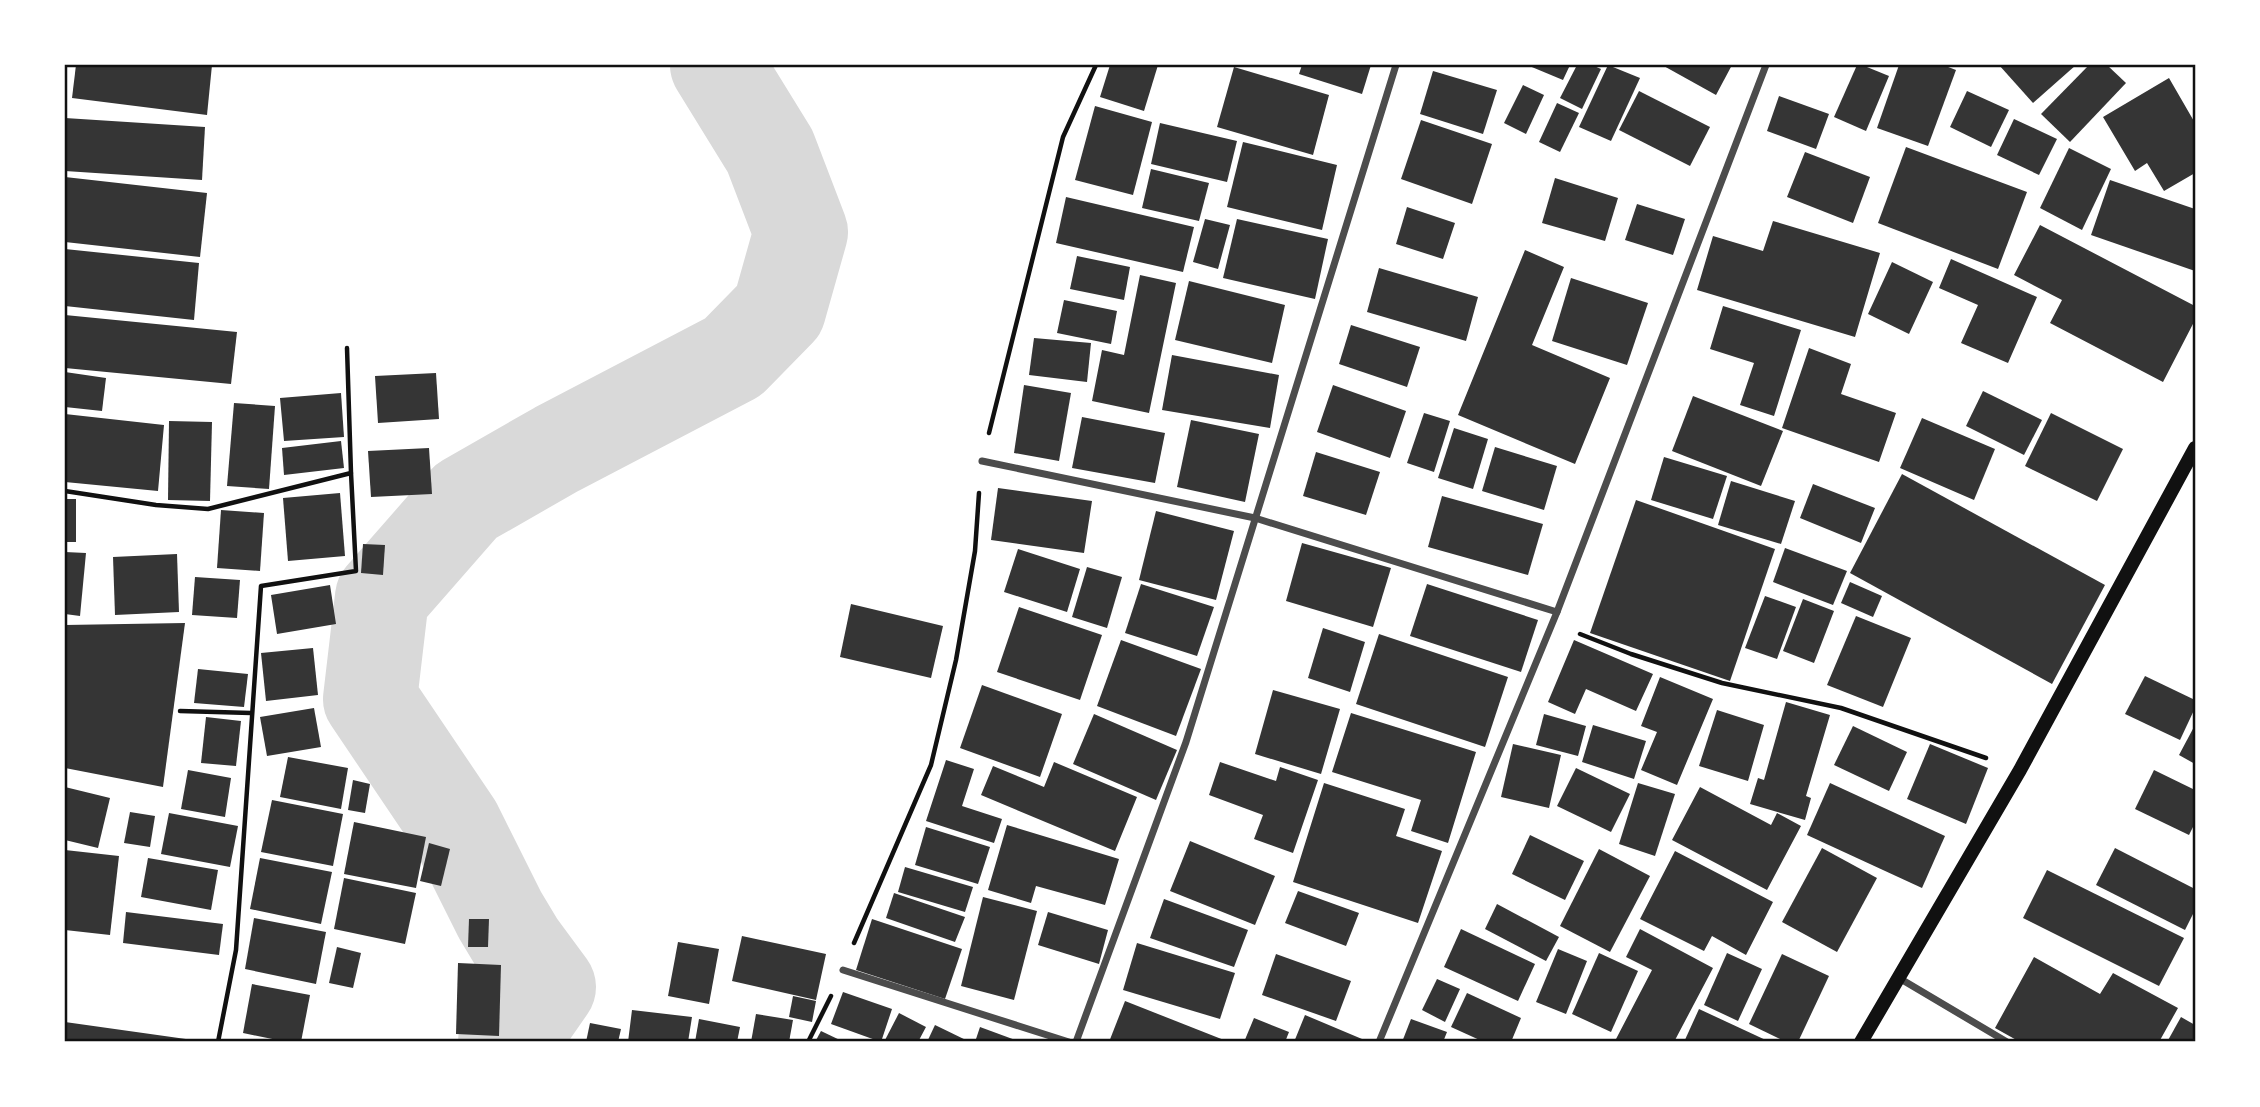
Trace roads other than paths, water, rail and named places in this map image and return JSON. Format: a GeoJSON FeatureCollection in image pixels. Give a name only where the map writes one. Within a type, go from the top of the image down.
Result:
{"type":"FeatureCollection","features":[{"type":"Feature","properties":{"kind":"main road"},"geometry":{"type":"LineString","coordinates":[[1861,1042],[2020,770],[2195,448]]}},
{"type":"Feature","properties":{"kind":"street"},"geometry":{"type":"LineString","coordinates":[[1076,1042],[1186,741],[1396,65]]}},
{"type":"Feature","properties":{"kind":"street"},"geometry":{"type":"LineString","coordinates":[[1379,1042],[1557,612],[1766,65]]}},
{"type":"Feature","properties":{"kind":"street"},"geometry":{"type":"LineString","coordinates":[[982,461],[1255,518],[1557,612]]}},
{"type":"Feature","properties":{"kind":"street"},"geometry":{"type":"LineString","coordinates":[[842,970],[1069,1042]]}},
{"type":"Feature","properties":{"kind":"street"},"geometry":{"type":"LineString","coordinates":[[1898,978],[2007,1042]]}},
{"type":"Feature","properties":{"kind":"waterway"},"geometry":{"type":"LineString","coordinates":[[505,1042],[515,1036],[549,987],[500,915],[455,825],[370,699],[382,597],[466,501],[557,449],[733,357],[779,310],[801,232],[770,151],[717,65]]}}]}
